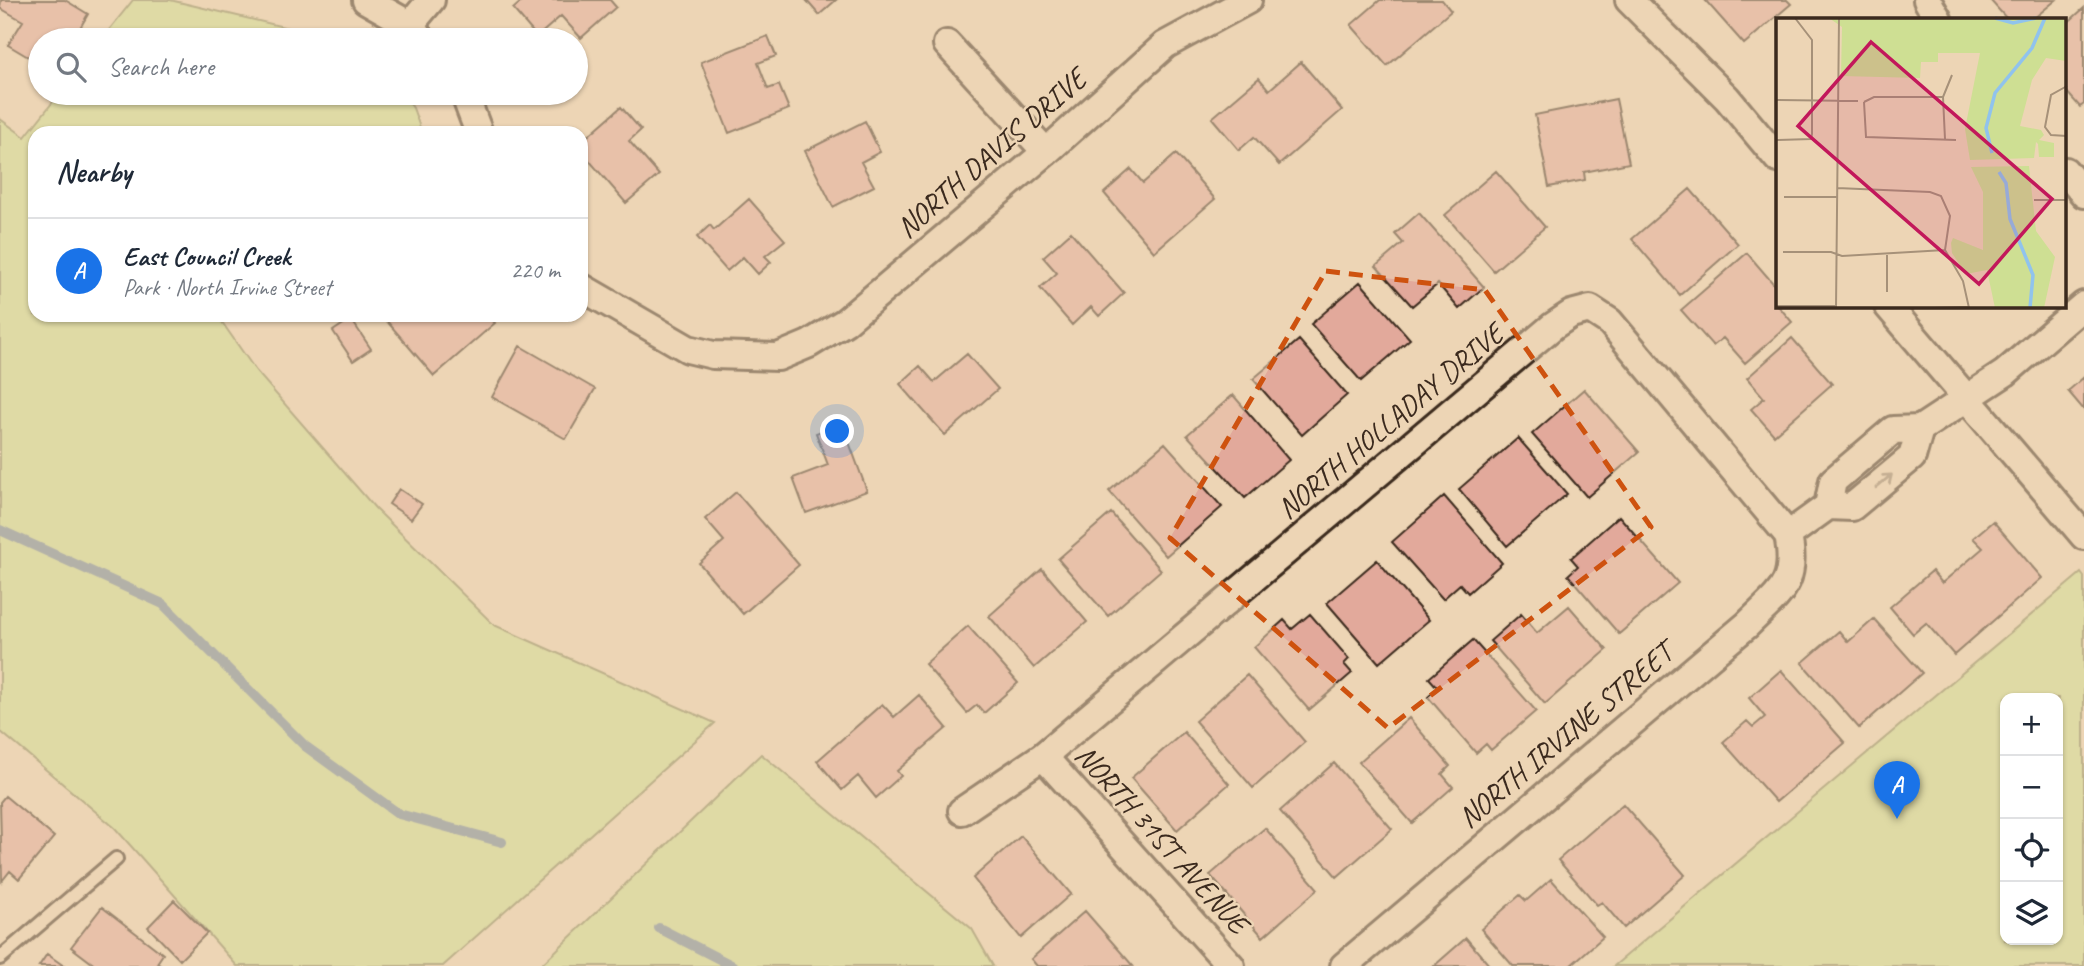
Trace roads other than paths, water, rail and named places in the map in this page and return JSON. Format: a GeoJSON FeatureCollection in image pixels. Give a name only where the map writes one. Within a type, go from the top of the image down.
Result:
{"type":"FeatureCollection","features":[{"type":"Feature","properties":{"kind":"street"},"geometry":{"type":"LineString","coordinates":[[366,0],[408,28]]}},
{"type":"Feature","properties":{"kind":"street"},"geometry":{"type":"LineString","coordinates":[[418,28],[431,0]]}},
{"type":"Feature","properties":{"kind":"street","name":"NORTH DAVIS DRIVE"},"geometry":{"type":"LineString","coordinates":[[588,291],[688,349],[713,355],[778,357],[810,344],[845,322],[1046,152],[1165,45],[1248,0]]}},
{"type":"Feature","properties":{"kind":"street"},"geometry":{"type":"LineString","coordinates":[[1629,0],[1727,98],[1776,157]]}},
{"type":"Feature","properties":{"kind":"street"},"geometry":{"type":"LineString","coordinates":[[1927,0],[1937,18]]}},
{"type":"Feature","properties":{"kind":"street"},"geometry":{"type":"LineString","coordinates":[[947,44],[1046,152]]}},
{"type":"Feature","properties":{"kind":"street"},"geometry":{"type":"LineString","coordinates":[[469,105],[477,126]]}},
{"type":"Feature","properties":{"kind":"street"},"geometry":{"type":"LineString","coordinates":[[2066,172],[2084,194]]}},
{"type":"Feature","properties":{"kind":"street"},"geometry":{"type":"LineString","coordinates":[[1788,535],[1828,506],[1852,507],[1912,457],[1920,429],[2005,373],[2084,305]]}},
{"type":"Feature","properties":{"kind":"street"},"geometry":{"type":"LineString","coordinates":[[1890,308],[2084,536]]}},
{"type":"Feature","properties":{"kind":"street","name":"NORTH HOLLADAY DRIVE"},"geometry":{"type":"LineString","coordinates":[[962,811],[1042,756],[1571,314],[1590,309],[1610,322],[1788,535]]}},
{"type":"Feature","properties":{"kind":"street","name":"NORTH IRVINE STREET"},"geometry":{"type":"LineString","coordinates":[[1344,966],[1747,625],[1787,584],[1792,558],[1788,535]]}},
{"type":"Feature","properties":{"kind":"street","name":"NORTH 31ST AVENUE"},"geometry":{"type":"LineString","coordinates":[[1042,756],[1231,966]]}},
{"type":"Feature","properties":{"kind":"lane"},"geometry":{"type":"LineString","coordinates":[[0,958],[116,859]]}},
{"type":"Feature","properties":{"kind":"waterway"},"geometry":{"type":"LineString","coordinates":[[0,530],[163,604],[305,746],[399,814],[502,842]]}},
{"type":"Feature","properties":{"kind":"waterway"},"geometry":{"type":"LineString","coordinates":[[659,928],[733,966]]}},
{"type":"Feature","properties":{"kind":"place","name":"East Council Creek"},"geometry":{"type":"Point","coordinates":[1897,819]}}]}
